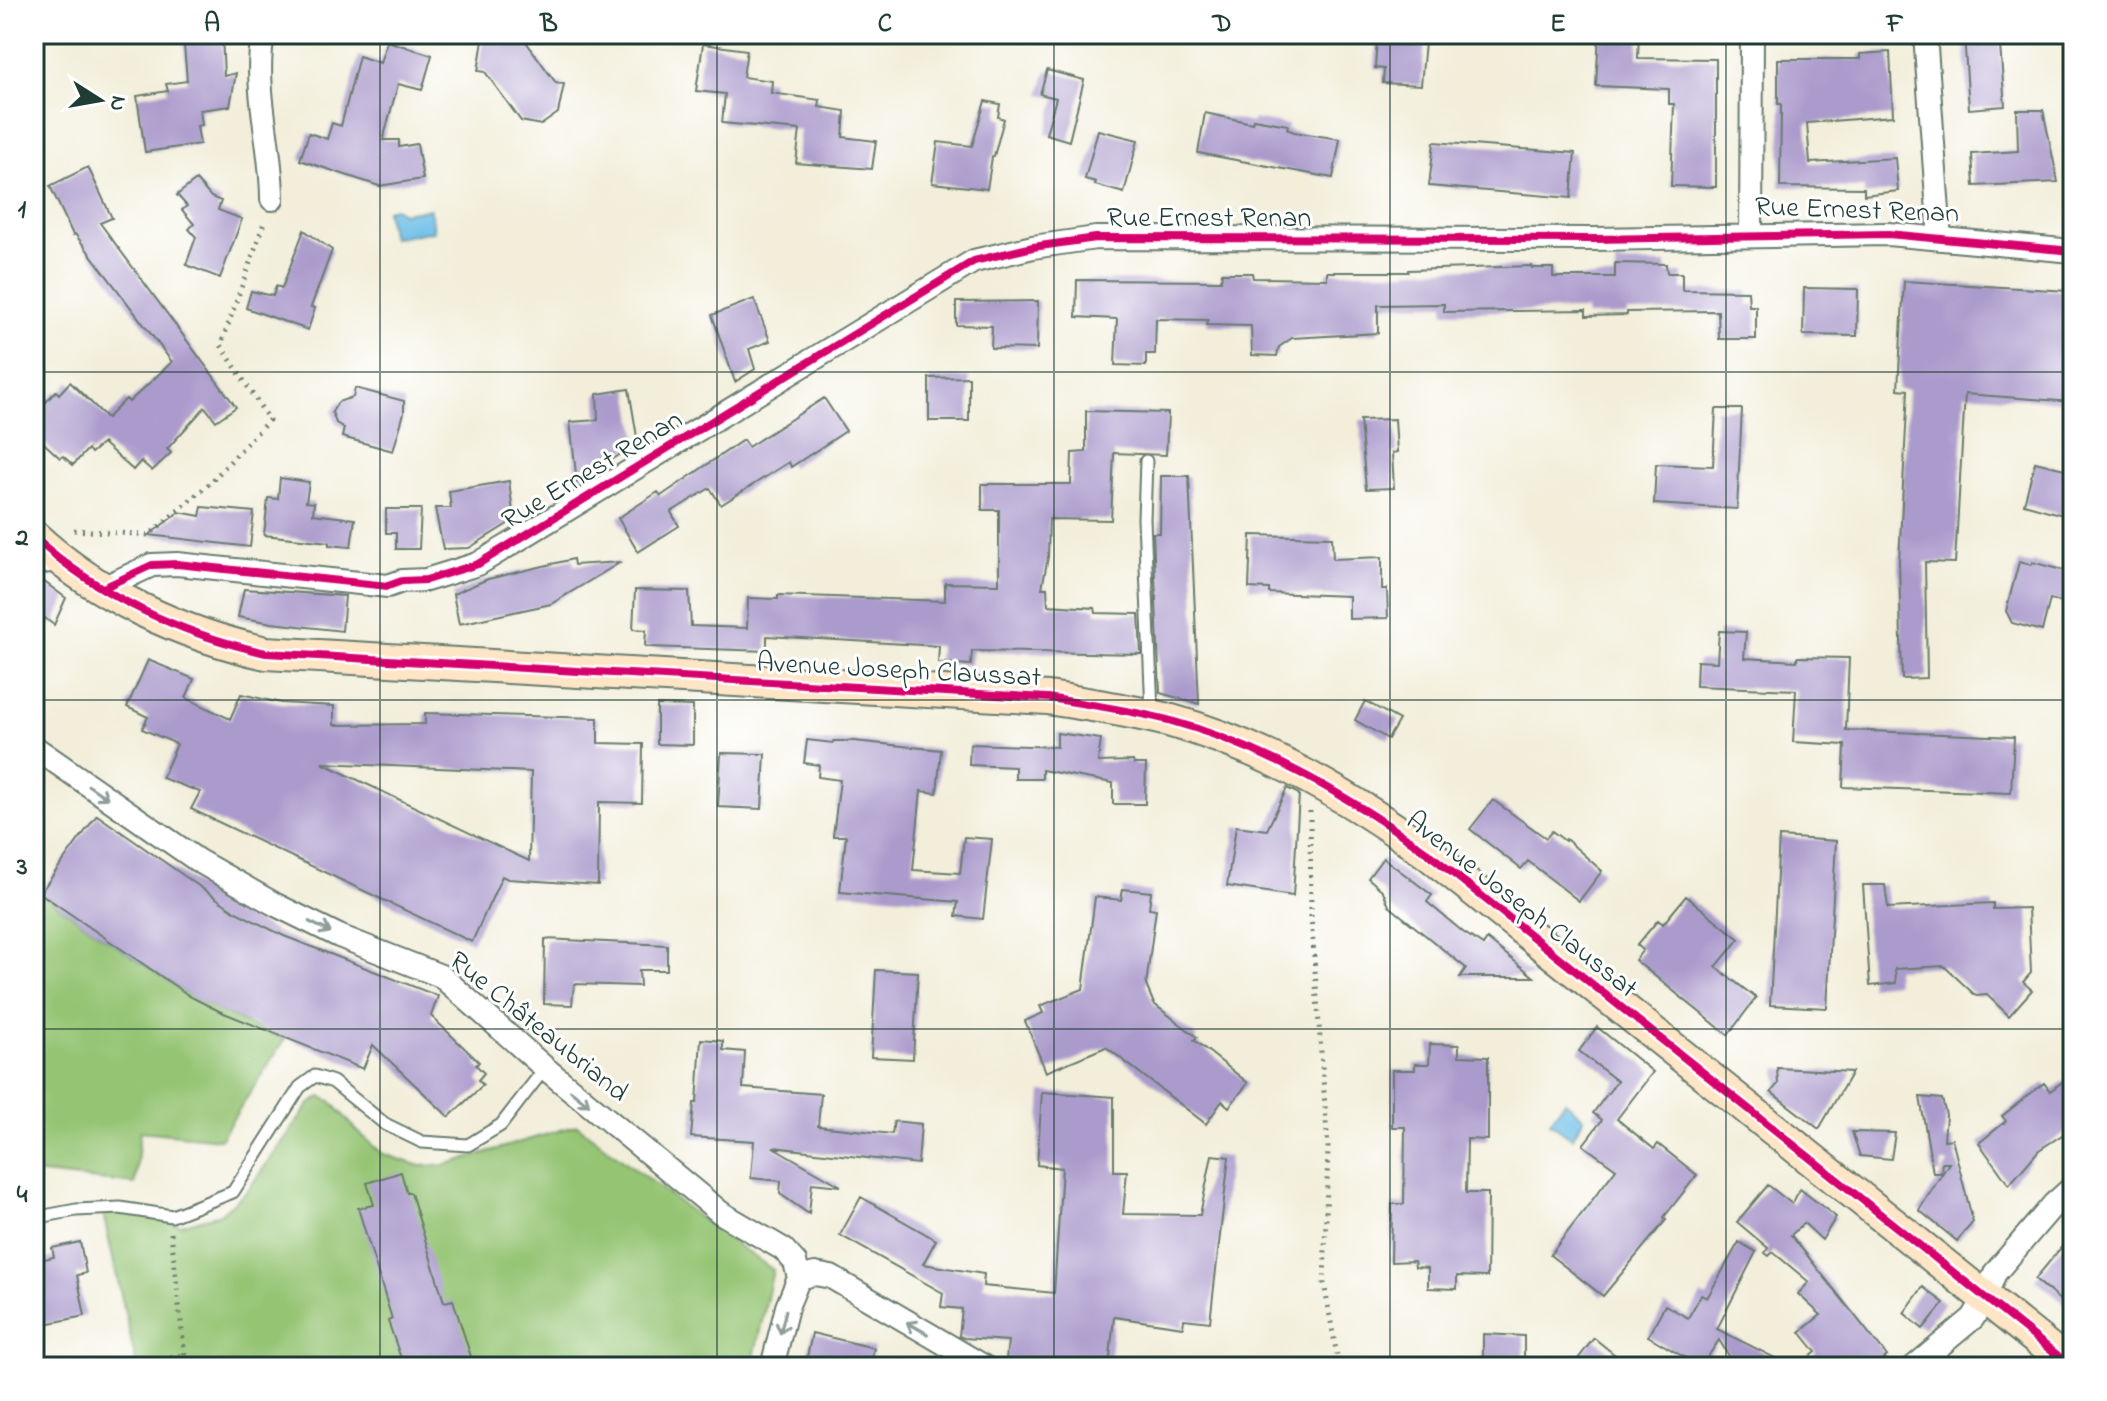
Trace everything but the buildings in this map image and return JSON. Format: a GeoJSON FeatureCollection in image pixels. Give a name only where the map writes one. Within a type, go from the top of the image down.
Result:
{"type":"FeatureCollection","features":[{"type":"Feature","properties":{"kind":"main road","name":"Avenue Joseph Claussat"},"geometry":{"type":"LineString","coordinates":[[34,537],[65,563],[157,619],[228,645],[266,653],[1019,696],[1100,706],[1203,731],[1310,778],[1351,800],[1429,854],[2072,1367]]}},
{"type":"Feature","properties":{"kind":"street"},"geometry":{"type":"LineString","coordinates":[[263,34],[259,99],[272,165],[272,199]]}},
{"type":"Feature","properties":{"kind":"street"},"geometry":{"type":"LineString","coordinates":[[1751,234],[1752,34]]}},
{"type":"Feature","properties":{"kind":"street"},"geometry":{"type":"LineString","coordinates":[[1925,34],[1940,239]]}},
{"type":"Feature","properties":{"kind":"street","name":"Rue Ernest Renan"},"geometry":{"type":"LineString","coordinates":[[105,587],[152,565],[177,564],[388,586],[402,581],[426,580],[478,564],[974,261],[1033,247],[1096,238],[1594,239],[1888,234],[2073,251]]}},
{"type":"Feature","properties":{"kind":"street","name":"Rue Châteaubriand"},"geometry":{"type":"LineString","coordinates":[[34,747],[197,860],[276,905],[339,936],[441,976],[545,1068],[721,1213],[783,1249],[795,1262],[799,1278]]}},
{"type":"Feature","properties":{"kind":"street"},"geometry":{"type":"LineString","coordinates":[[1914,1367],[1973,1318],[1995,1273],[2054,1204],[2073,1187]]}},
{"type":"Feature","properties":{"kind":"street"},"geometry":{"type":"LineString","coordinates":[[772,1367],[787,1307],[799,1278],[815,1274],[831,1277],[985,1367]]}},
{"type":"Feature","properties":{"kind":"lane"},"geometry":{"type":"LineString","coordinates":[[1146,461],[1144,519],[1152,717]]}},
{"type":"Feature","properties":{"kind":"lane"},"geometry":{"type":"LineString","coordinates":[[34,570],[65,563]]}},
{"type":"Feature","properties":{"kind":"lane"},"geometry":{"type":"LineString","coordinates":[[34,1218],[76,1210],[120,1208],[172,1216],[233,1192],[300,1087],[315,1076],[333,1082],[385,1124],[422,1142],[468,1145],[501,1125],[545,1068]]}},
{"type":"Feature","properties":{"kind":"path"},"geometry":{"type":"LineString","coordinates":[[69,528],[79,532],[149,535],[210,483],[269,420],[221,345],[272,199]]}},
{"type":"Feature","properties":{"kind":"path"},"geometry":{"type":"LineString","coordinates":[[1310,778],[1311,916],[1328,1147],[1324,1283],[1339,1367]]}},
{"type":"Feature","properties":{"kind":"path"},"geometry":{"type":"LineString","coordinates":[[171,1237],[186,1367]]}},
{"type":"Feature","properties":{"kind":"path"},"geometry":{"type":"LineString","coordinates":[[132,1367],[185,1354]]}},
{"type":"Feature","properties":{"kind":"green space"},"geometry":{"type":"Polygon","coordinates":[[[34,842],[40,893],[191,997],[285,1039],[220,1139],[140,1131],[135,1184],[34,1173],[34,842]]]}},
{"type":"Feature","properties":{"kind":"green space"},"geometry":{"type":"Polygon","coordinates":[[[321,1097],[331,1101],[357,1131],[383,1154],[420,1166],[445,1165],[577,1125],[773,1270],[752,1367],[137,1367],[103,1213],[121,1211],[180,1225],[220,1214],[247,1191],[310,1104],[321,1097]]]}},
{"type":"Feature","properties":{"kind":"water"},"geometry":{"type":"Polygon","coordinates":[[[395,208],[402,213],[430,209],[434,231],[392,238],[386,210],[395,208]]]}},
{"type":"Feature","properties":{"kind":"water"},"geometry":{"type":"Polygon","coordinates":[[[1565,1101],[1584,1118],[1572,1138],[1550,1122],[1565,1101]]]}},
{"type":"Feature","properties":{"kind":"cycle path"},"geometry":{"type":"LineString","coordinates":[[105,587],[152,565],[177,564],[388,586],[402,581],[426,580],[478,564],[974,261],[1033,247],[1096,238],[1594,239],[1888,234],[2073,251]]}},
{"type":"Feature","properties":{"kind":"cycle path"},"geometry":{"type":"LineString","coordinates":[[34,537],[85,577],[142,610],[203,635],[266,653],[1048,698],[1153,716],[1238,744],[1337,793],[1429,854],[2072,1367]]}}]}
